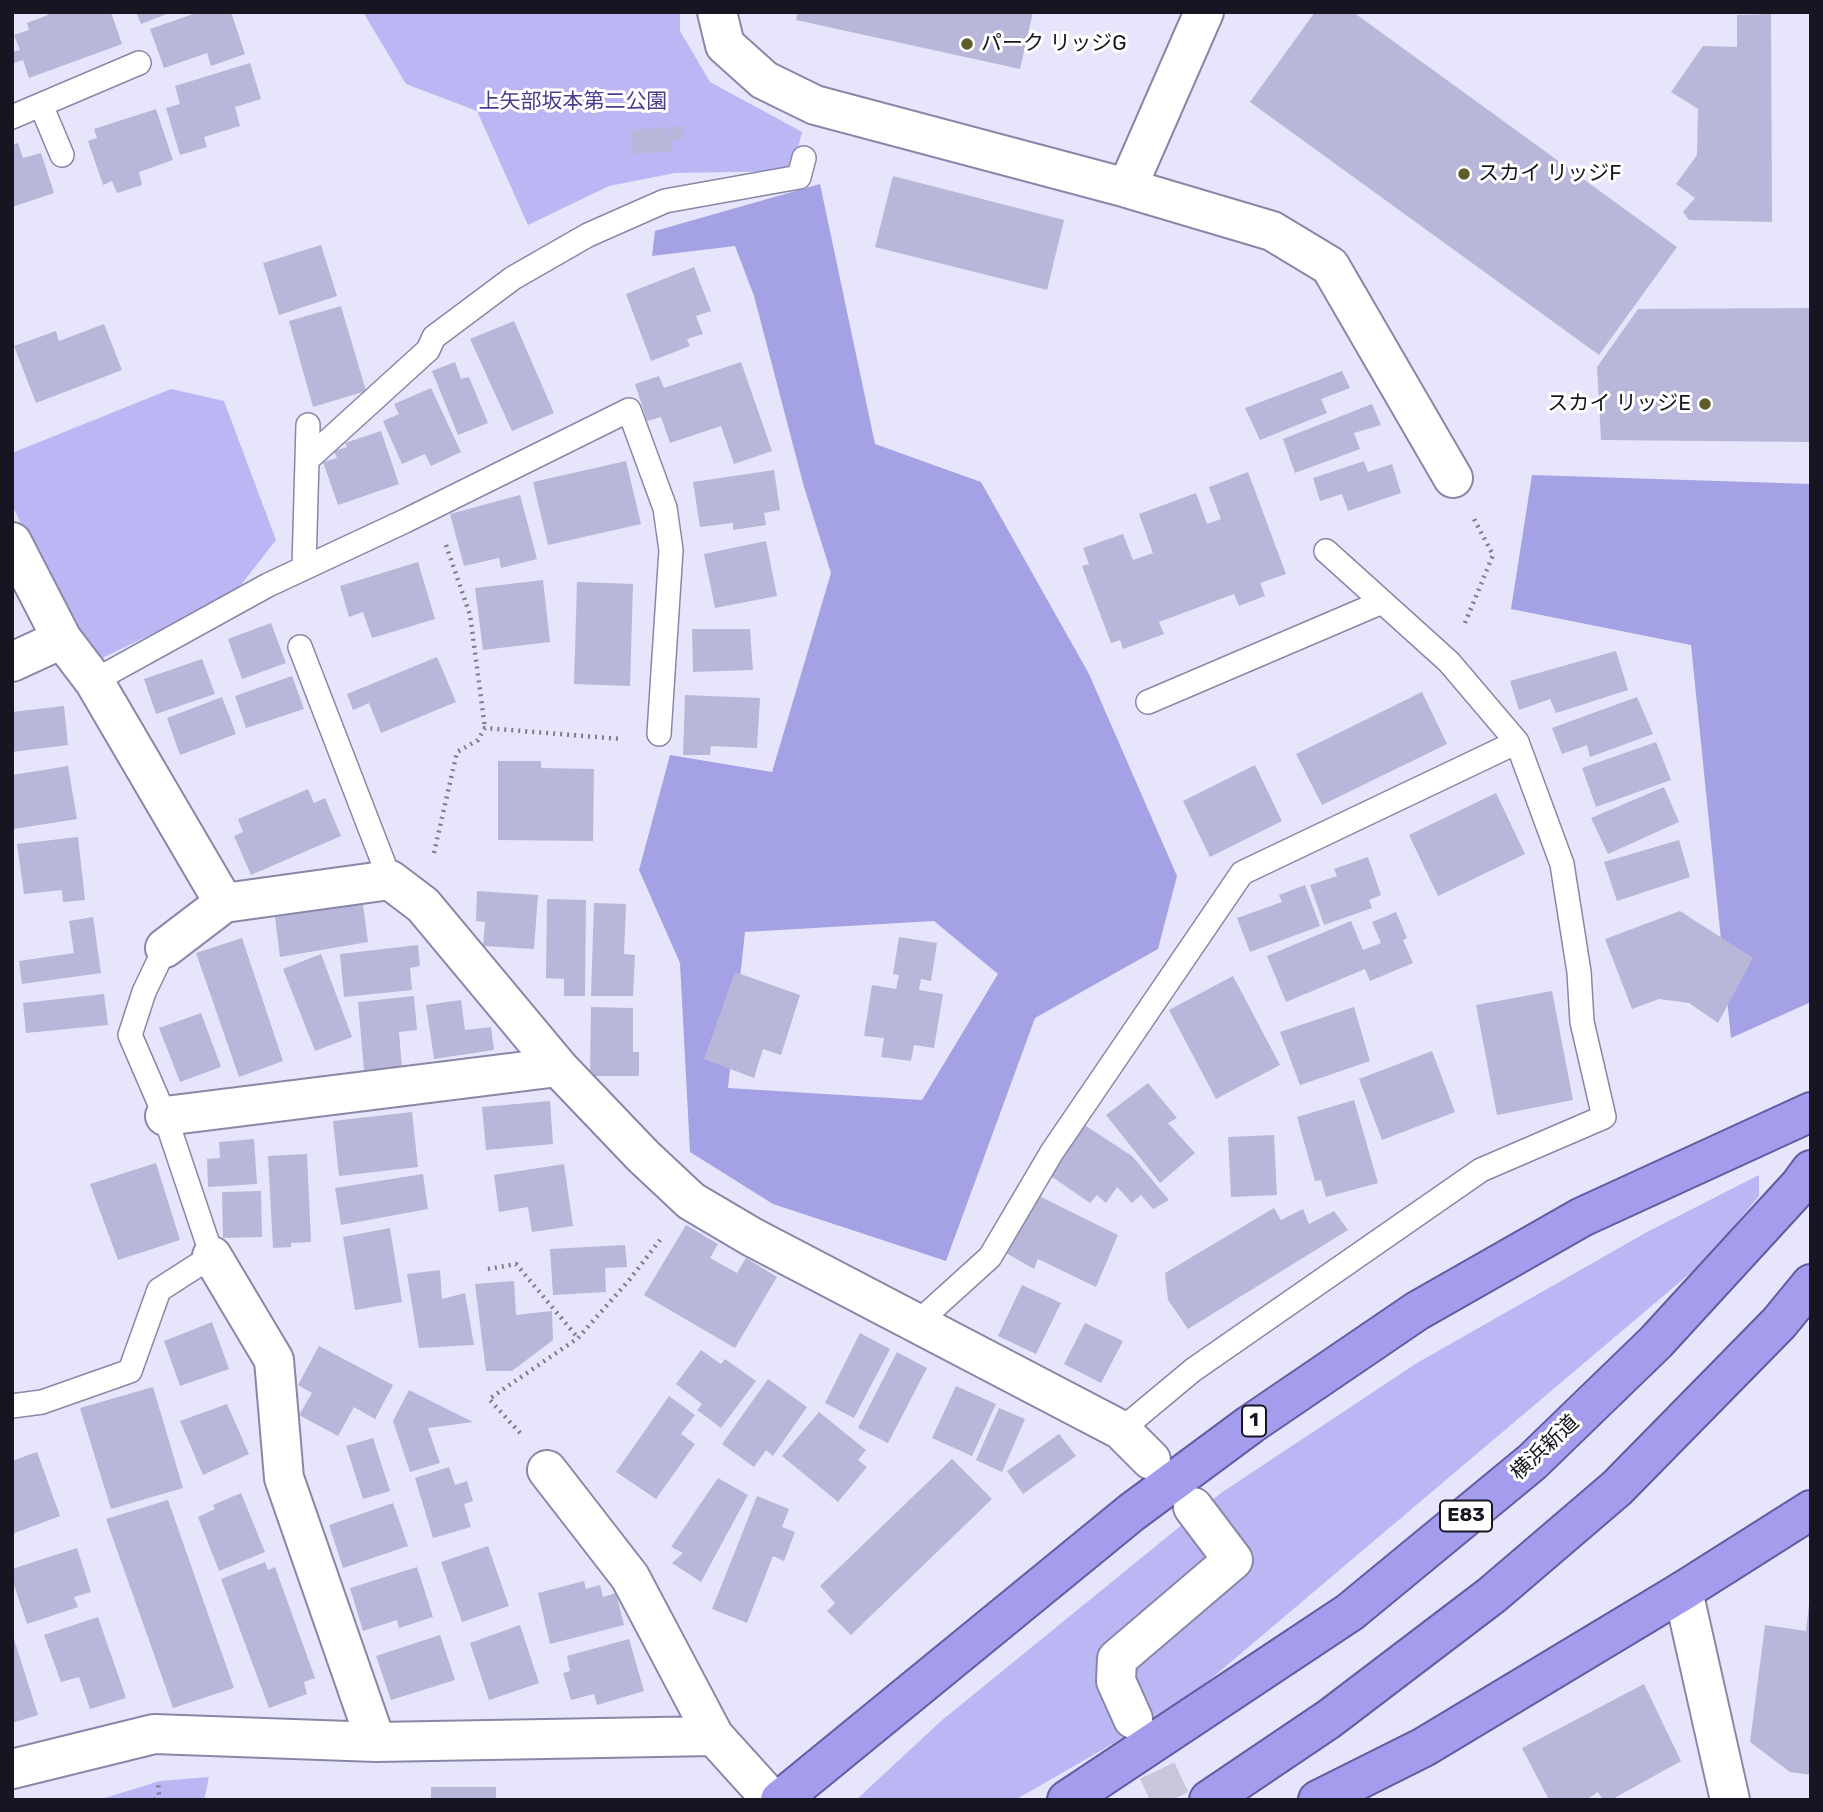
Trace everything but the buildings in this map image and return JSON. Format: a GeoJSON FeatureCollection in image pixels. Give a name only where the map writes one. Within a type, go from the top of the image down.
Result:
{"type":"FeatureCollection","features":[{"type":"Feature","properties":{"kind":"highway","name":"1"},"geometry":{"type":"LineString","coordinates":[[780,1800],[1132,1512],[1262,1416],[1417,1311],[1582,1217],[1796,1118]]}},
{"type":"Feature","properties":{"kind":"highway","name":"横浜新道"},"geometry":{"type":"LineString","coordinates":[[1067,1800],[1350,1612],[1532,1462],[1656,1342],[1811,1170]]}},
{"type":"Feature","properties":{"kind":"highway"},"geometry":{"type":"LineString","coordinates":[[1209,1800],[1329,1719],[1502,1586],[1617,1488],[1779,1323],[1811,1284]]}},
{"type":"Feature","properties":{"kind":"highway"},"geometry":{"type":"LineString","coordinates":[[1318,1800],[1424,1747],[1683,1591],[1811,1510]]}},
{"type":"Feature","properties":{"kind":"street"},"geometry":{"type":"LineString","coordinates":[[717,12],[725,45],[764,80],[809,132],[1127,188],[1272,230],[1331,266],[1453,478]]}},
{"type":"Feature","properties":{"kind":"street"},"geometry":{"type":"LineString","coordinates":[[1127,188],[1204,12]]}},
{"type":"Feature","properties":{"kind":"street"},"geometry":{"type":"LineString","coordinates":[[12,542],[62,639],[94,681],[224,903]]}},
{"type":"Feature","properties":{"kind":"street"},"geometry":{"type":"LineString","coordinates":[[12,662],[62,639]]}},
{"type":"Feature","properties":{"kind":"street"},"geometry":{"type":"LineString","coordinates":[[165,948],[224,903],[390,880],[422,905],[558,1067],[643,1156],[691,1201],[752,1237],[1121,1430],[1151,1460]]}},
{"type":"Feature","properties":{"kind":"street"},"geometry":{"type":"LineString","coordinates":[[165,1116],[558,1067]]}},
{"type":"Feature","properties":{"kind":"street"},"geometry":{"type":"LineString","coordinates":[[212,1256],[274,1360],[284,1478],[376,1742]]}},
{"type":"Feature","properties":{"kind":"street"},"geometry":{"type":"LineString","coordinates":[[547,1470],[629,1577],[714,1736],[772,1800]]}},
{"type":"Feature","properties":{"kind":"street"},"geometry":{"type":"LineString","coordinates":[[1133,1718],[1116,1681],[1117,1659],[1233,1560],[1193,1507]]}},
{"type":"Feature","properties":{"kind":"street"},"geometry":{"type":"LineString","coordinates":[[1683,1591],[1730,1800]]}},
{"type":"Feature","properties":{"kind":"street"},"geometry":{"type":"LineString","coordinates":[[12,1769],[154,1734],[376,1742],[714,1736]]}},
{"type":"Feature","properties":{"kind":"lane"},"geometry":{"type":"LineString","coordinates":[[12,117],[139,63]]}},
{"type":"Feature","properties":{"kind":"lane"},"geometry":{"type":"LineString","coordinates":[[41,104],[62,155]]}},
{"type":"Feature","properties":{"kind":"lane"},"geometry":{"type":"LineString","coordinates":[[307,460],[428,350],[434,337],[513,278],[588,235],[665,201],[799,177],[809,132]]}},
{"type":"Feature","properties":{"kind":"lane"},"geometry":{"type":"LineString","coordinates":[[94,681],[268,585],[405,521],[432,505],[629,410],[665,508],[671,550],[659,734]]}},
{"type":"Feature","properties":{"kind":"lane"},"geometry":{"type":"LineString","coordinates":[[304,567],[308,425]]}},
{"type":"Feature","properties":{"kind":"lane"},"geometry":{"type":"LineString","coordinates":[[1121,1430],[1193,1370],[1481,1170],[1604,1117],[1582,1022],[1579,972],[1562,864],[1517,742],[1449,662],[1326,551]]}},
{"type":"Feature","properties":{"kind":"lane"},"geometry":{"type":"LineString","coordinates":[[1148,702],[1382,602]]}},
{"type":"Feature","properties":{"kind":"lane"},"geometry":{"type":"LineString","coordinates":[[300,647],[390,880]]}},
{"type":"Feature","properties":{"kind":"lane"},"geometry":{"type":"LineString","coordinates":[[916,1324],[990,1257],[1052,1152],[1242,873],[1517,742]]}},
{"type":"Feature","properties":{"kind":"lane"},"geometry":{"type":"LineString","coordinates":[[12,1406],[42,1402],[130,1371],[159,1290],[212,1256],[165,1116],[130,1035],[144,992],[165,948]]}},
{"type":"Feature","properties":{"kind":"path"},"geometry":{"type":"LineString","coordinates":[[1449,662],[1493,555],[1453,478]]}},
{"type":"Feature","properties":{"kind":"path"},"geometry":{"type":"LineString","coordinates":[[422,905],[457,752],[478,740],[485,728],[470,615],[432,505]]}},
{"type":"Feature","properties":{"kind":"path"},"geometry":{"type":"LineString","coordinates":[[485,728],[659,742],[659,734]]}},
{"type":"Feature","properties":{"kind":"path"},"geometry":{"type":"LineString","coordinates":[[547,1470],[532,1446],[489,1399],[578,1338],[630,1279],[691,1201]]}},
{"type":"Feature","properties":{"kind":"path"},"geometry":{"type":"LineString","coordinates":[[488,1269],[516,1264],[578,1338]]}},
{"type":"Feature","properties":{"kind":"green space","name":"上矢部坂本第二公園"},"geometry":{"type":"Polygon","coordinates":[[[363,12],[680,12],[680,31],[710,82],[802,132],[792,171],[675,173],[609,186],[528,225],[477,111],[406,84],[363,12]]]}},
{"type":"Feature","properties":{"kind":"green space"},"geometry":{"type":"Polygon","coordinates":[[[171,389],[224,401],[276,540],[233,595],[100,659],[65,615],[12,505],[12,453],[171,389]]]}},
{"type":"Feature","properties":{"kind":"green space"},"geometry":{"type":"Polygon","coordinates":[[[1759,1175],[1759,1196],[1707,1259],[1180,1705],[1015,1800],[856,1800],[941,1721],[1221,1493],[1417,1363],[1647,1232],[1759,1175]]]}},
{"type":"Feature","properties":{"kind":"green space"},"geometry":{"type":"Polygon","coordinates":[[[209,1777],[204,1800],[98,1800],[160,1781],[209,1777]]]}},
{"type":"Feature","properties":{"kind":"shaded area"},"geometry":{"type":"Polygon","coordinates":[[[820,184],[875,444],[981,482],[1089,674],[1177,876],[1158,949],[1035,1018],[946,1261],[773,1204],[690,1152],[680,963],[639,870],[670,755],[772,772],[831,573],[804,487],[754,296],[735,246],[652,256],[655,231],[820,184]],[[934,921],[745,932],[728,1088],[922,1100],[998,974],[934,921]]]}},
{"type":"Feature","properties":{"kind":"shaded area"},"geometry":{"type":"Polygon","coordinates":[[[1532,475],[1811,484],[1811,1002],[1731,1038],[1691,645],[1511,609],[1532,475]]]}},
{"type":"Feature","properties":{"kind":"tunnel"},"geometry":{"type":"LineString","coordinates":[[1133,1719],[1171,1800]]}},
{"type":"Feature","properties":{"kind":"place","name":"パーク リッジG"},"geometry":{"type":"Point","coordinates":[967,44]}},
{"type":"Feature","properties":{"kind":"place","name":"スカイ リッジF"},"geometry":{"type":"Point","coordinates":[1464,174]}},
{"type":"Feature","properties":{"kind":"place","name":"スカイ リッジE"},"geometry":{"type":"Point","coordinates":[1705,404]}}]}
